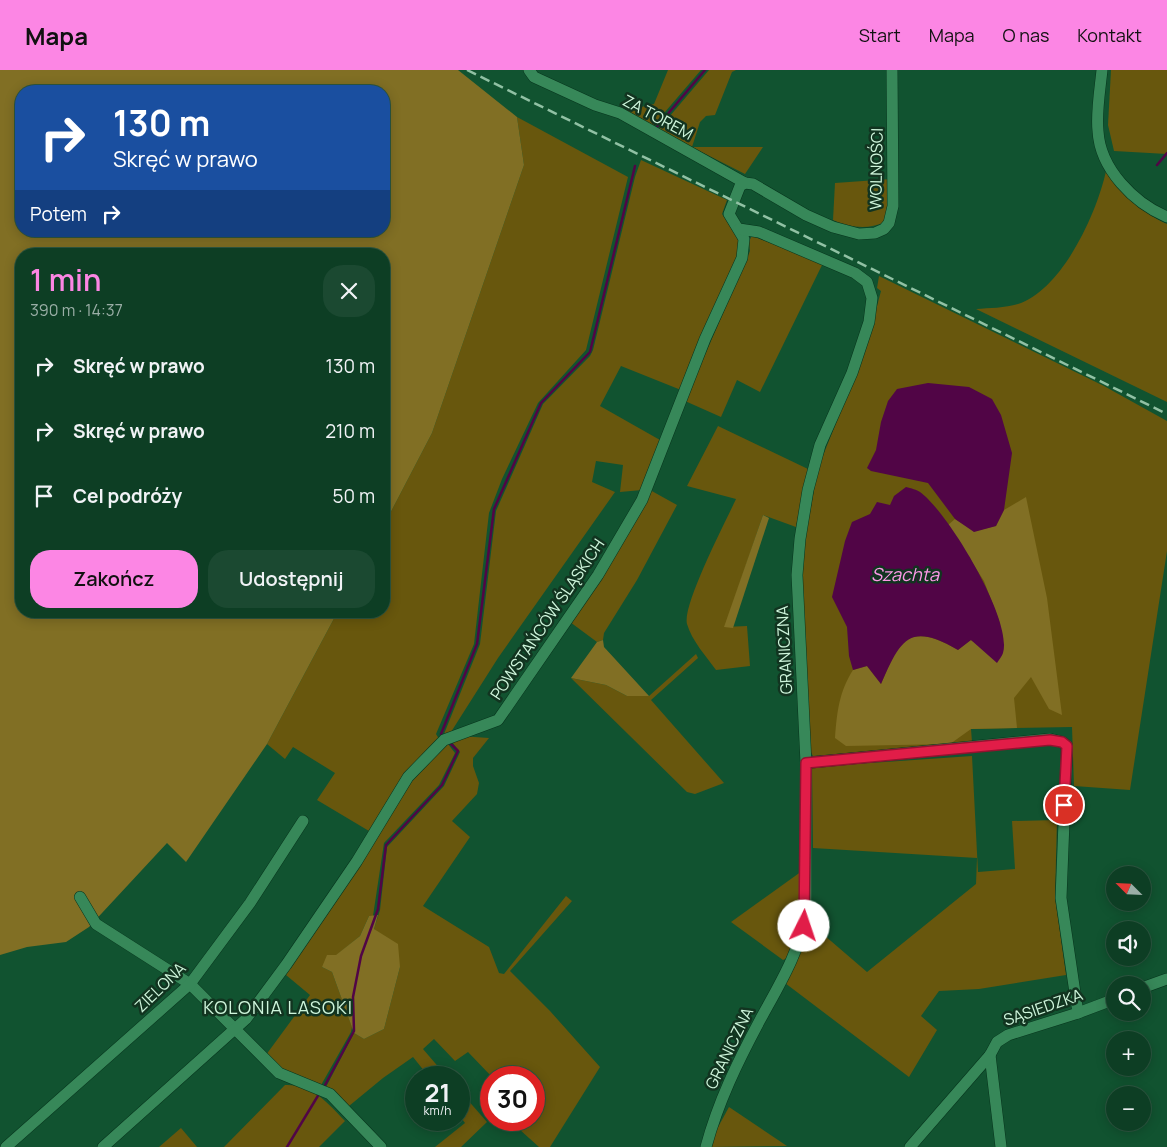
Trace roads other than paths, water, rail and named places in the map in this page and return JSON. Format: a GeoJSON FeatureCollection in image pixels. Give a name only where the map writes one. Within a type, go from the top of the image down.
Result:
{"type":"FeatureCollection","features":[{"type":"Feature","properties":{"kind":"street","name":"ZA TOREM"},"geometry":{"type":"LineString","coordinates":[[529,70],[534,77],[595,105],[620,113],[742,184]]}},
{"type":"Feature","properties":{"kind":"street","name":"WOLNOŚCI"},"geometry":{"type":"LineString","coordinates":[[742,184],[753,184],[806,215],[834,227],[859,234],[875,233],[884,229],[890,222],[893,206],[892,70]]}},
{"type":"Feature","properties":{"kind":"street"},"geometry":{"type":"LineString","coordinates":[[1102,70],[1098,132],[1108,165],[1143,204],[1167,217]]}},
{"type":"Feature","properties":{"kind":"street","name":"POWSTAŃCÓW ŚLĄSKICH"},"geometry":{"type":"LineString","coordinates":[[103,1147],[246,1019],[286,965],[356,861],[408,778],[444,740],[498,720],[608,558],[642,500],[705,339],[742,258],[744,239],[729,214],[742,184]]}},
{"type":"Feature","properties":{"kind":"street","name":"GRANICZNA"},"geometry":{"type":"LineString","coordinates":[[706,1147],[722,1098],[737,1063],[772,997],[804,926],[806,763],[797,575],[800,539],[808,490],[820,445],[852,373],[871,314],[872,298],[866,282],[854,273],[759,232],[739,229]]}},
{"type":"Feature","properties":{"kind":"street"},"geometry":{"type":"LineString","coordinates":[[806,763],[1050,740],[1062,742],[1067,746],[1061,898],[1078,1013]]}},
{"type":"Feature","properties":{"kind":"street","name":"ZIELONA"},"geometry":{"type":"LineString","coordinates":[[6,1147],[190,984],[250,903],[303,821]]}},
{"type":"Feature","properties":{"kind":"street"},"geometry":{"type":"LineString","coordinates":[[80,898],[96,924],[190,984],[233,1030],[279,1074],[330,1094],[381,1147]]}},
{"type":"Feature","properties":{"kind":"street"},"geometry":{"type":"LineString","coordinates":[[1151,984],[1167,978]]}},
{"type":"Feature","properties":{"kind":"street","name":"SĄSIEDZKA"},"geometry":{"type":"LineString","coordinates":[[910,1147],[990,1055],[997,1042],[1008,1035],[1106,1002]]}},
{"type":"Feature","properties":{"kind":"street"},"geometry":{"type":"LineString","coordinates":[[990,1055],[1001,1147]]}},
{"type":"Feature","properties":{"kind":"water"},"geometry":{"type":"Polygon","coordinates":[[[928,383],[969,387],[992,399],[1001,415],[1012,453],[1004,510],[996,526],[974,532],[955,519],[928,483],[871,471],[867,468],[876,450],[881,422],[888,401],[897,389],[928,383]]]}},
{"type":"Feature","properties":{"kind":"water","name":"Szachta"},"geometry":{"type":"Polygon","coordinates":[[[906,487],[920,492],[932,503],[961,543],[976,568],[989,593],[998,617],[1003,637],[1003,653],[997,663],[971,640],[958,650],[928,637],[917,637],[901,646],[881,684],[867,666],[853,670],[849,656],[847,627],[832,597],[845,541],[852,522],[870,514],[877,502],[890,505],[894,496],[906,487]]]}},
{"type":"Feature","properties":{"kind":"waterway"},"geometry":{"type":"LineString","coordinates":[[655,129],[705,70]]}},
{"type":"Feature","properties":{"kind":"waterway"},"geometry":{"type":"LineString","coordinates":[[1157,165],[1167,153]]}},
{"type":"Feature","properties":{"kind":"waterway"},"geometry":{"type":"LineString","coordinates":[[443,736],[441,734],[477,644],[494,509],[541,403],[590,352],[635,166]]}},
{"type":"Feature","properties":{"kind":"waterway"},"geometry":{"type":"LineString","coordinates":[[324,1087],[354,1031],[353,997],[361,956],[378,909],[386,845],[442,785],[458,751],[450,743]]}},
{"type":"Feature","properties":{"kind":"waterway"},"geometry":{"type":"LineString","coordinates":[[287,1147],[319,1094]]}},
{"type":"Feature","properties":{"kind":"railway"},"geometry":{"type":"LineString","coordinates":[[467,70],[1167,414]]}},
{"type":"Feature","properties":{"kind":"district","name":"KOLONIA LASOKI"},"geometry":{"type":"Point","coordinates":[278,1007]}}]}
